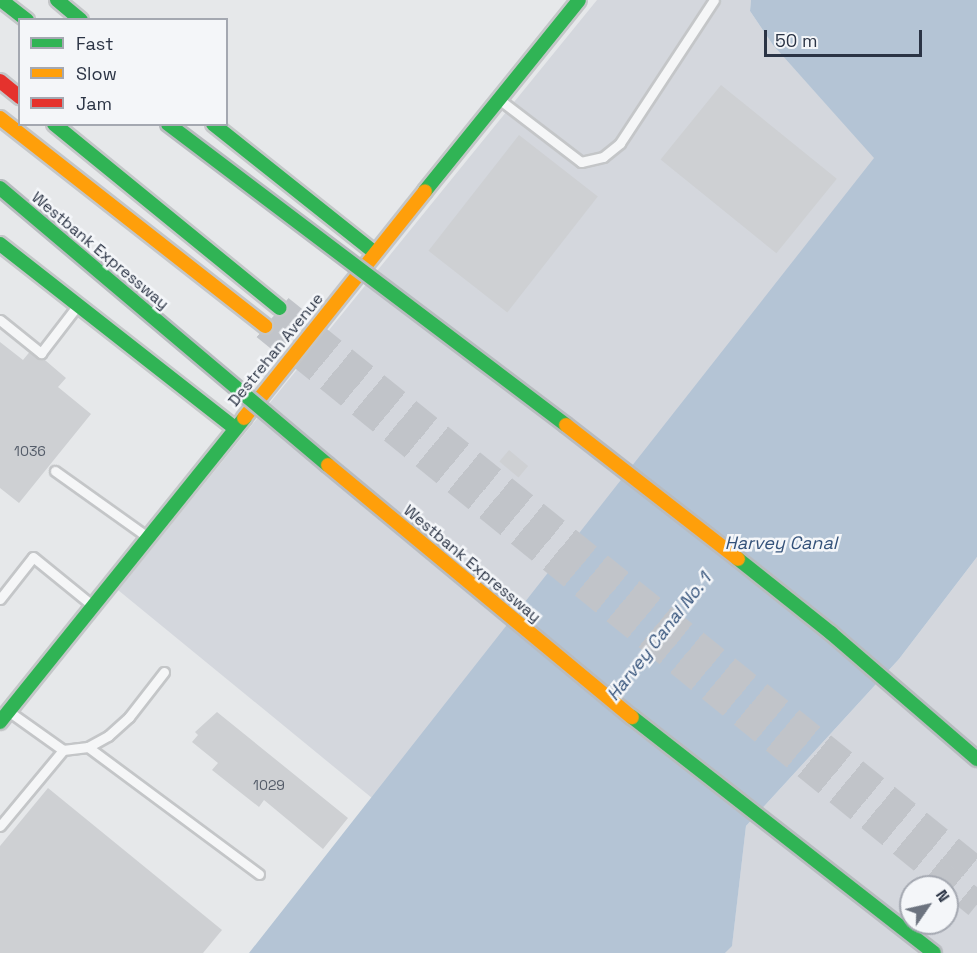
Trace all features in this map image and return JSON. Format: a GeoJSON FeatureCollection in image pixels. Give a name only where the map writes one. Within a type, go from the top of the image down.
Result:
{"type":"FeatureCollection","features":[{"type":"Feature","properties":{"kind":"main road"},"geometry":{"type":"LineString","coordinates":[[1,0],[24,18]]}},
{"type":"Feature","properties":{"kind":"main road"},"geometry":{"type":"LineString","coordinates":[[57,0],[79,18]]}},
{"type":"Feature","properties":{"kind":"main road","name":"Destrehan Avenue"},"geometry":{"type":"LineString","coordinates":[[3,712],[92,605],[579,0]]}},
{"type":"Feature","properties":{"kind":"main road"},"geometry":{"type":"LineString","coordinates":[[0,81],[18,95]]}},
{"type":"Feature","properties":{"kind":"main road"},"geometry":{"type":"LineString","coordinates":[[0,118],[265,326]]}},
{"type":"Feature","properties":{"kind":"main road"},"geometry":{"type":"LineString","coordinates":[[56,126],[280,308]]}},
{"type":"Feature","properties":{"kind":"main road"},"geometry":{"type":"LineString","coordinates":[[171,126],[606,455],[831,633],[977,759]]}},
{"type":"Feature","properties":{"kind":"main road"},"geometry":{"type":"LineString","coordinates":[[216,126],[375,253]]}},
{"type":"Feature","properties":{"kind":"main road","name":"Westbank Expressway"},"geometry":{"type":"LineString","coordinates":[[0,188],[516,623],[773,830],[934,953]]}},
{"type":"Feature","properties":{"kind":"main road"},"geometry":{"type":"LineString","coordinates":[[0,244],[235,428]]}},
{"type":"Feature","properties":{"kind":"lane"},"geometry":{"type":"LineString","coordinates":[[499,100],[581,162],[603,157],[620,143],[714,0]]}},
{"type":"Feature","properties":{"kind":"lane"},"geometry":{"type":"LineString","coordinates":[[0,320],[40,353],[78,304]]}},
{"type":"Feature","properties":{"kind":"lane"},"geometry":{"type":"LineString","coordinates":[[55,471],[146,536]]}},
{"type":"Feature","properties":{"kind":"lane"},"geometry":{"type":"LineString","coordinates":[[0,599],[33,556],[92,605]]}},
{"type":"Feature","properties":{"kind":"lane"},"geometry":{"type":"LineString","coordinates":[[3,712],[63,750],[88,747],[108,736],[129,717],[164,672]]}},
{"type":"Feature","properties":{"kind":"lane"},"geometry":{"type":"LineString","coordinates":[[88,747],[259,874]]}},
{"type":"Feature","properties":{"kind":"lane"},"geometry":{"type":"LineString","coordinates":[[0,826],[63,750]]}},
{"type":"Feature","properties":{"kind":"shaded area"},"geometry":{"type":"Polygon","coordinates":[[[597,0],[751,0],[750,11],[773,45],[875,158],[372,798],[118,590],[597,0]]]}},
{"type":"Feature","properties":{"kind":"shaded area"},"geometry":{"type":"Polygon","coordinates":[[[977,557],[977,953],[725,953],[732,945],[746,826],[899,659],[977,557]]]}},
{"type":"Feature","properties":{"kind":"water","name":"Harvey Canal"},"geometry":{"type":"Polygon","coordinates":[[[751,0],[977,0],[977,557],[899,659],[746,826],[732,946],[725,953],[249,953],[874,158],[773,45],[750,11],[751,0]]]}},
{"type":"Feature","properties":{"kind":"building"},"geometry":{"type":"Polygon","coordinates":[[[721,85],[837,179],[776,253],[661,160],[721,85]]]}},
{"type":"Feature","properties":{"kind":"building"},"geometry":{"type":"Polygon","coordinates":[[[519,135],[598,197],[507,312],[428,251],[519,135]]]}},
{"type":"Feature","properties":{"kind":"building"},"geometry":{"type":"Polygon","coordinates":[[[0,342],[23,360],[32,349],[66,378],[58,387],[91,414],[19,503],[0,488],[0,342]]]}},
{"type":"Feature","properties":{"kind":"building"},"geometry":{"type":"Polygon","coordinates":[[[509,450],[528,466],[519,478],[499,461],[509,450]]]}},
{"type":"Feature","properties":{"kind":"building"},"geometry":{"type":"Polygon","coordinates":[[[217,712],[348,818],[323,849],[264,800],[259,807],[212,770],[218,763],[192,742],[198,735],[195,732],[217,712]]]}},
{"type":"Feature","properties":{"kind":"building"},"geometry":{"type":"Polygon","coordinates":[[[48,788],[222,930],[203,953],[0,953],[0,846],[48,788]]]}},
{"type":"Feature","properties":{"kind":"tunnel"},"geometry":{"type":"LineString","coordinates":[[280,308],[977,870]]}},
{"type":"Feature","properties":{"kind":"tunnel"},"geometry":{"type":"LineString","coordinates":[[265,326],[977,904]]}},
{"type":"Feature","properties":{"kind":"traffic: fast"},"geometry":{"type":"LineString","coordinates":[[1,0],[24,18]]}},
{"type":"Feature","properties":{"kind":"traffic: fast"},"geometry":{"type":"LineString","coordinates":[[57,0],[79,18]]}},
{"type":"Feature","properties":{"kind":"traffic: fast"},"geometry":{"type":"LineString","coordinates":[[425,191],[579,0]]}},
{"type":"Feature","properties":{"kind":"traffic: fast"},"geometry":{"type":"LineString","coordinates":[[56,126],[280,308]]}},
{"type":"Feature","properties":{"kind":"traffic: fast"},"geometry":{"type":"LineString","coordinates":[[171,126],[566,425]]}},
{"type":"Feature","properties":{"kind":"traffic: fast"},"geometry":{"type":"LineString","coordinates":[[216,126],[375,253]]}},
{"type":"Feature","properties":{"kind":"traffic: fast"},"geometry":{"type":"LineString","coordinates":[[0,188],[328,465]]}},
{"type":"Feature","properties":{"kind":"traffic: fast"},"geometry":{"type":"LineString","coordinates":[[0,244],[235,428]]}},
{"type":"Feature","properties":{"kind":"traffic: fast"},"geometry":{"type":"LineString","coordinates":[[0,722],[244,418]]}},
{"type":"Feature","properties":{"kind":"traffic: fast"},"geometry":{"type":"LineString","coordinates":[[738,559],[831,633],[977,759]]}},
{"type":"Feature","properties":{"kind":"traffic: fast"},"geometry":{"type":"LineString","coordinates":[[632,717],[934,953]]}},
{"type":"Feature","properties":{"kind":"traffic: slow"},"geometry":{"type":"LineString","coordinates":[[0,118],[265,326]]}},
{"type":"Feature","properties":{"kind":"traffic: slow"},"geometry":{"type":"LineString","coordinates":[[244,418],[425,191]]}},
{"type":"Feature","properties":{"kind":"traffic: slow"},"geometry":{"type":"LineString","coordinates":[[566,425],[738,559]]}},
{"type":"Feature","properties":{"kind":"traffic: slow"},"geometry":{"type":"LineString","coordinates":[[328,465],[632,717]]}},
{"type":"Feature","properties":{"kind":"traffic: jam"},"geometry":{"type":"LineString","coordinates":[[0,81],[18,95]]}},
{"type":"Feature","properties":{"kind":"water label","name":"Harvey Canal No. 1"},"geometry":{"type":"Point","coordinates":[659,637]}}]}
